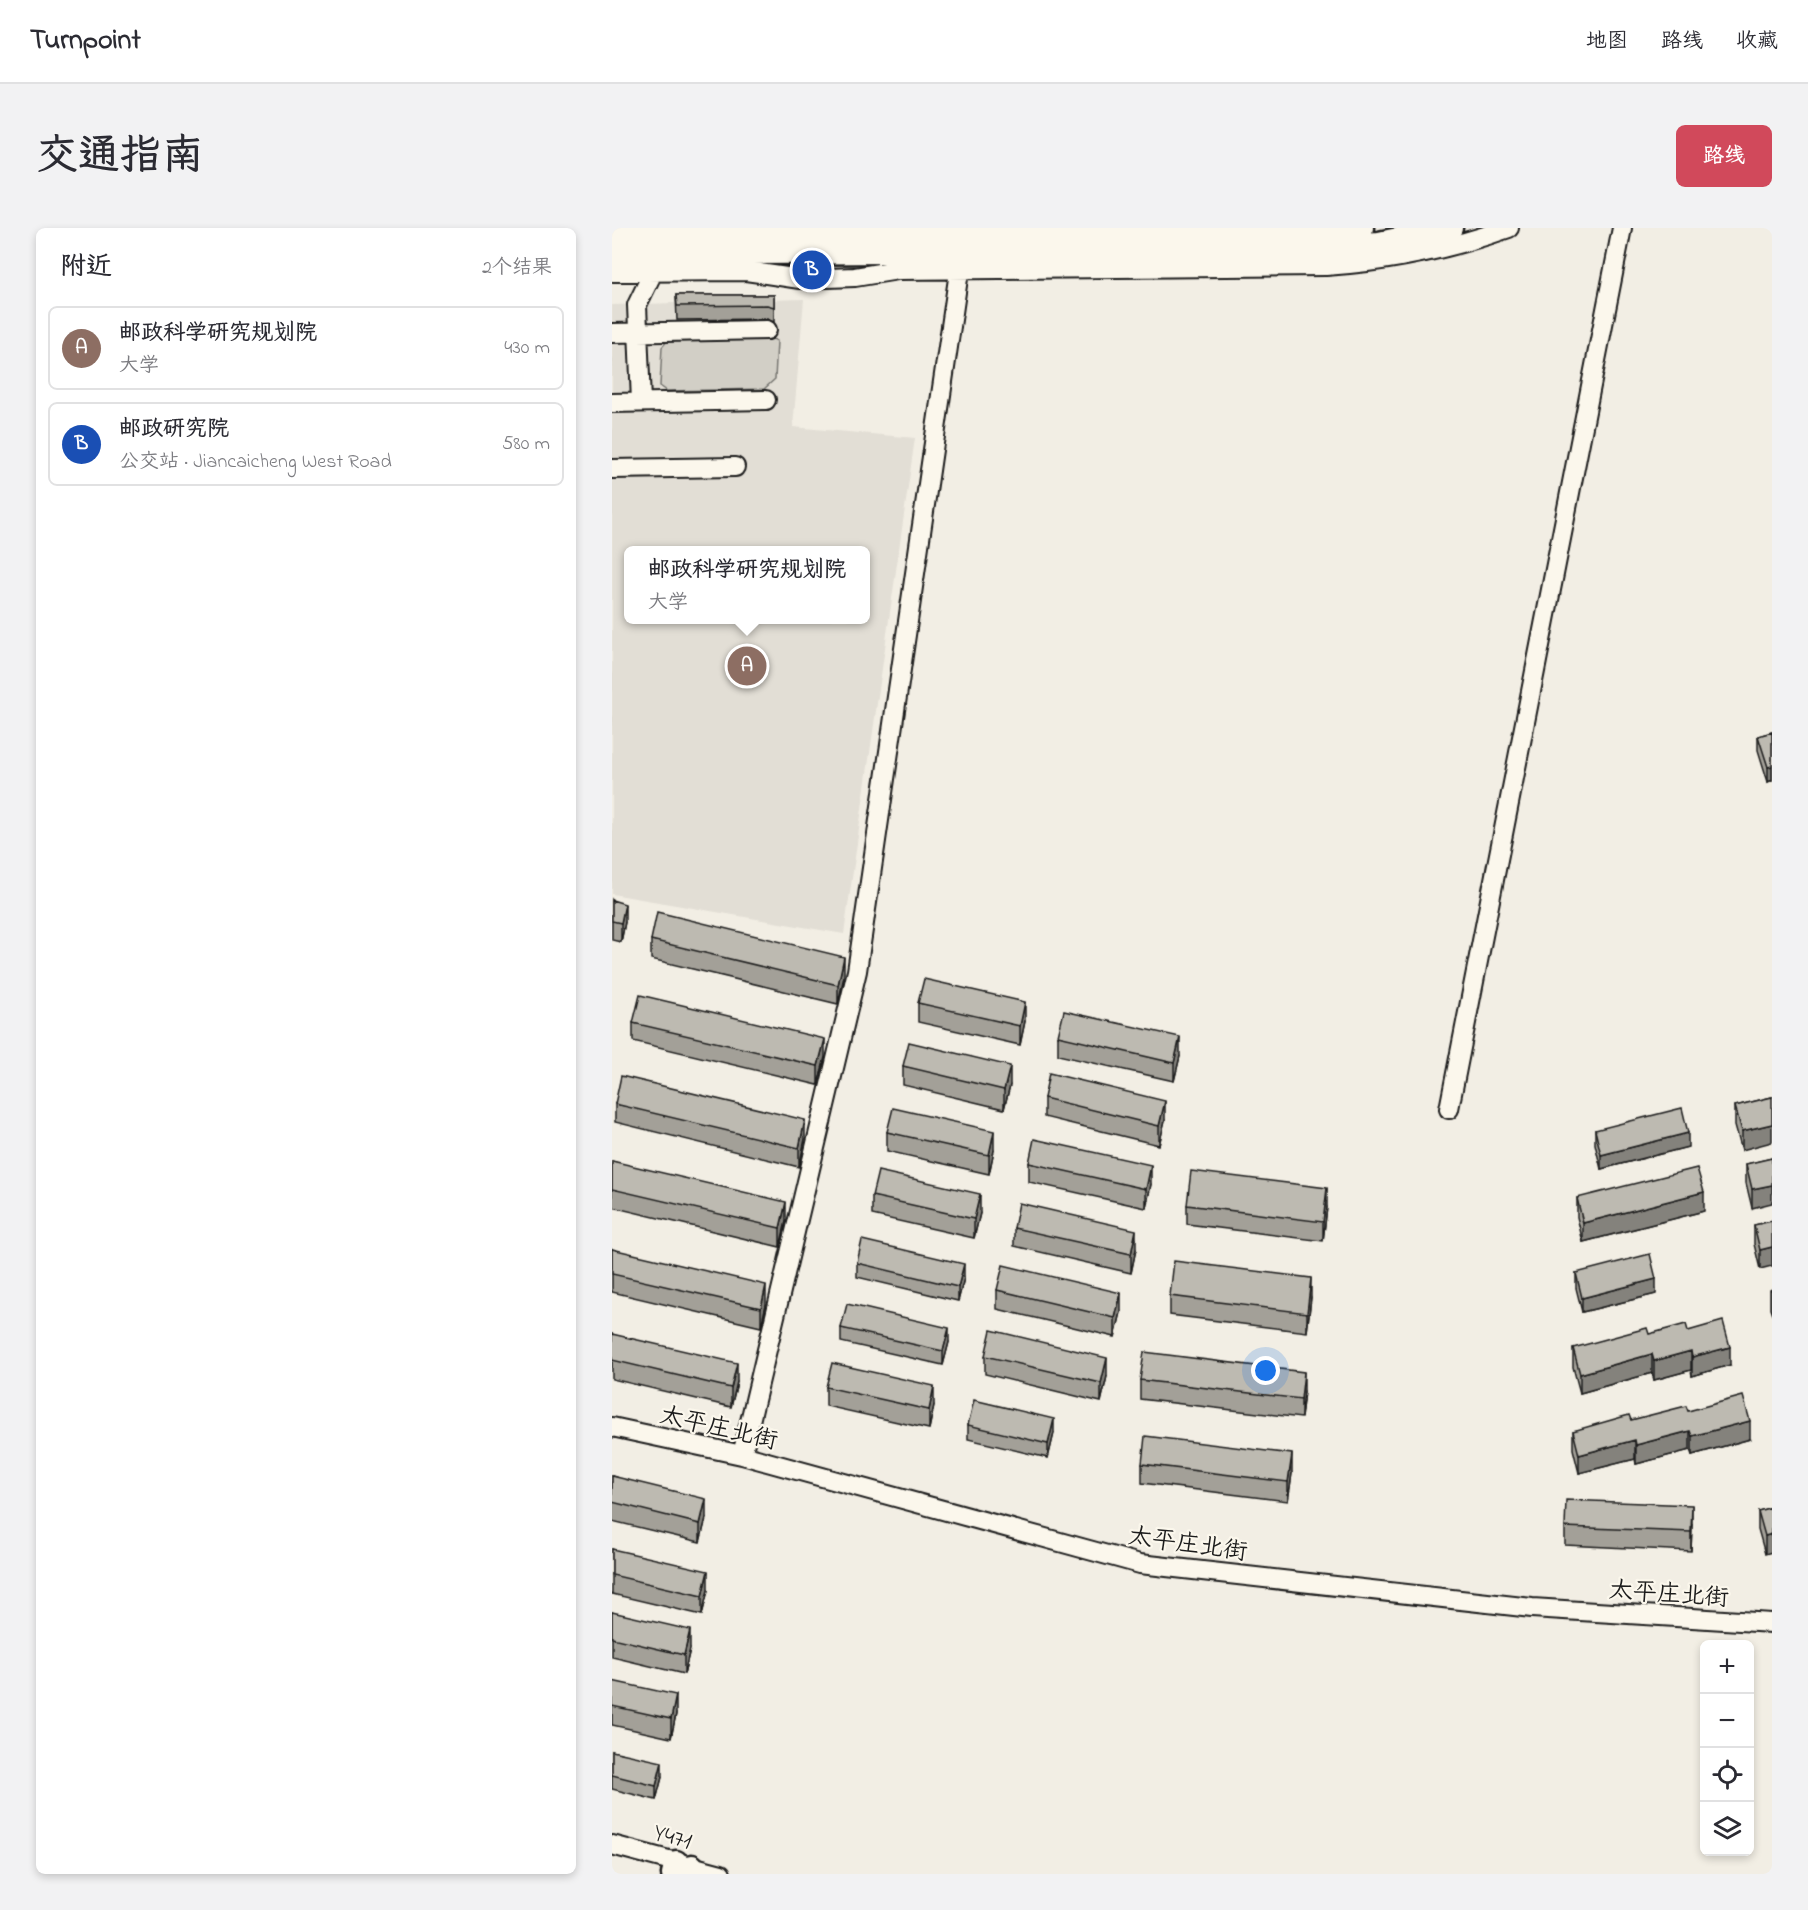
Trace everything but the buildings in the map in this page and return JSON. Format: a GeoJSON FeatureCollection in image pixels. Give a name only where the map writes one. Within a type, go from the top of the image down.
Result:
{"type":"FeatureCollection","features":[{"type":"Feature","properties":{"kind":"main road"},"geometry":{"type":"LineString","coordinates":[[612,254],[661,247],[1362,228]]}},
{"type":"Feature","properties":{"kind":"main road"},"geometry":{"type":"LineString","coordinates":[[612,236],[661,247],[960,261],[1332,248],[1379,243],[1451,228]]}},
{"type":"Feature","properties":{"kind":"street"},"geometry":{"type":"LineString","coordinates":[[741,1455],[857,971],[960,261],[1302,267],[1346,265],[1435,251],[1509,228]]}},
{"type":"Feature","properties":{"kind":"street"},"geometry":{"type":"LineString","coordinates":[[1449,1109],[1622,228]]}},
{"type":"Feature","properties":{"kind":"street"},"geometry":{"type":"LineString","coordinates":[[612,272],[661,247]]}},
{"type":"Feature","properties":{"kind":"street"},"geometry":{"type":"LineString","coordinates":[[641,402],[637,305],[661,247]]}},
{"type":"Feature","properties":{"kind":"street"},"geometry":{"type":"LineString","coordinates":[[612,333],[767,330]]}},
{"type":"Feature","properties":{"kind":"street"},"geometry":{"type":"LineString","coordinates":[[612,404],[766,400]]}},
{"type":"Feature","properties":{"kind":"street"},"geometry":{"type":"LineString","coordinates":[[612,469],[735,467]]}},
{"type":"Feature","properties":{"kind":"street","name":"太平庄北街"},"geometry":{"type":"LineString","coordinates":[[612,1427],[741,1455],[1140,1564],[1532,1608],[1772,1623]]}},
{"type":"Feature","properties":{"kind":"street","name":"Y471"},"geometry":{"type":"LineString","coordinates":[[612,1845],[683,1869],[721,1874]]}},
{"type":"Feature","properties":{"kind":"shaded area"},"geometry":{"type":"Polygon","coordinates":[[[804,299],[793,427],[915,438],[844,934],[612,894],[612,305],[804,299]]]}},
{"type":"Feature","properties":{"kind":"shaded area"},"geometry":{"type":"Polygon","coordinates":[[[769,337],[777,341],[775,379],[764,389],[667,391],[660,386],[662,347],[669,339],[769,337]]]}},
{"type":"Feature","properties":{"kind":"place","name":"邮政研究院"},"geometry":{"type":"Point","coordinates":[812,270]}},
{"type":"Feature","properties":{"kind":"place","name":"邮政科学研究规划院"},"geometry":{"type":"Point","coordinates":[747,666]}}]}
